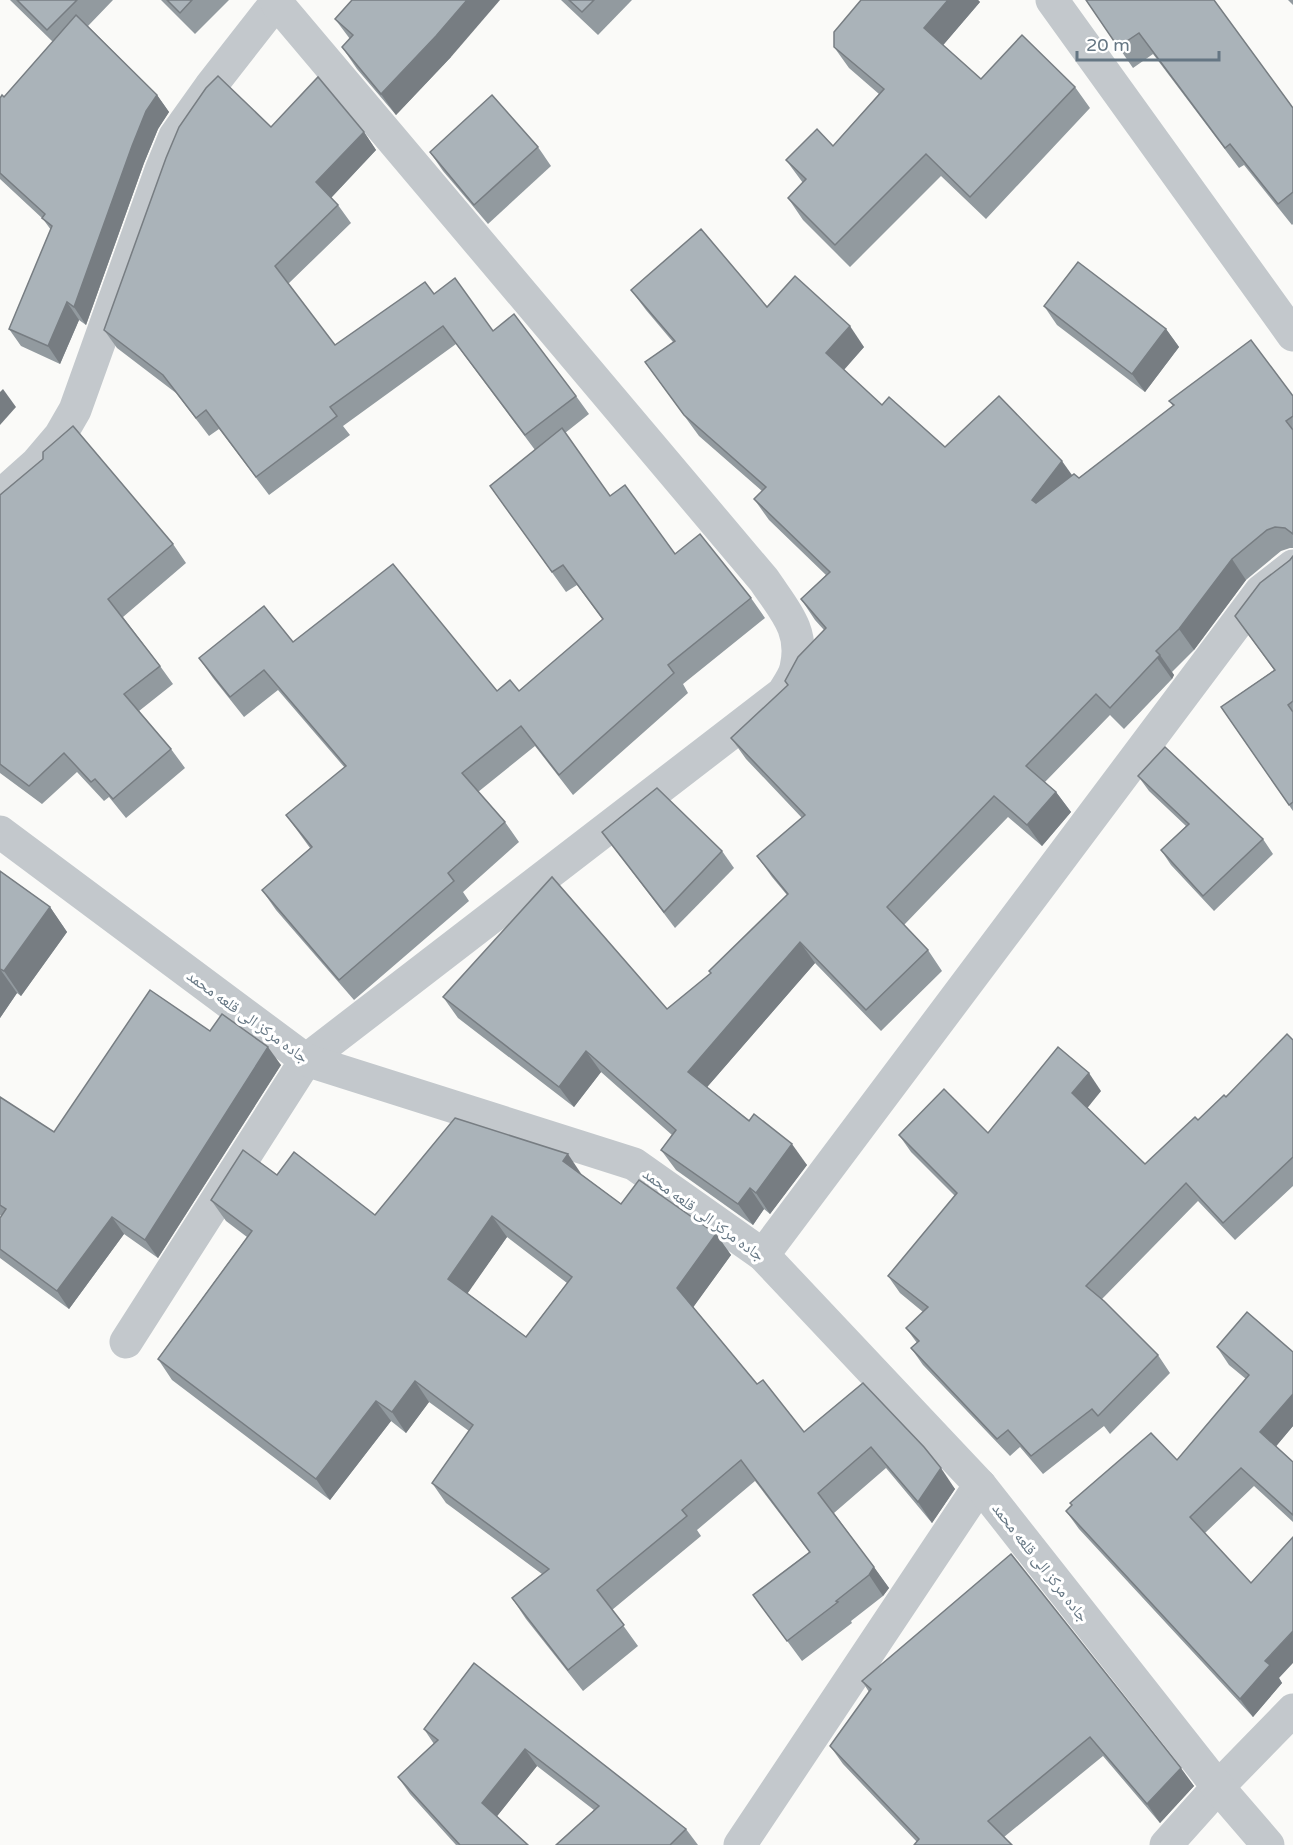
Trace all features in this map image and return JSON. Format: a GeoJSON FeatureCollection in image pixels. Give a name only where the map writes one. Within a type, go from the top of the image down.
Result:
{"type":"FeatureCollection","features":[{"type":"Feature","properties":{"kind":"street"},"geometry":{"type":"LineString","coordinates":[[1052,0],[1293,335]]}},
{"type":"Feature","properties":{"kind":"street"},"geometry":{"type":"LineString","coordinates":[[0,496],[37,463],[60,436],[75,410],[175,136],[277,1],[764,580],[792,621],[798,638],[796,669],[783,693],[306,1060],[126,1342]]}},
{"type":"Feature","properties":{"kind":"street"},"geometry":{"type":"LineString","coordinates":[[763,1255],[1261,591],[1293,566]]}},
{"type":"Feature","properties":{"kind":"street","name":"جاده مرکز الی قلعه محمد"},"geometry":{"type":"LineString","coordinates":[[0,832],[306,1060],[634,1164],[763,1255],[980,1485],[1218,1787],[1268,1845]]}},
{"type":"Feature","properties":{"kind":"street"},"geometry":{"type":"LineString","coordinates":[[740,1845],[980,1485]]}},
{"type":"Feature","properties":{"kind":"street"},"geometry":{"type":"LineString","coordinates":[[1166,1845],[1218,1787],[1293,1710]]}},
{"type":"Feature","properties":{"kind":"building"},"geometry":{"type":"Polygon","coordinates":[[[17,0],[77,0],[47,30],[17,0]]]}},
{"type":"Feature","properties":{"kind":"building"},"geometry":{"type":"Polygon","coordinates":[[[167,0],[192,0],[180,13],[167,0]]]}},
{"type":"Feature","properties":{"kind":"building"},"geometry":{"type":"Polygon","coordinates":[[[352,0],[467,0],[381,94],[342,47],[353,35],[335,19],[352,0]]]}},
{"type":"Feature","properties":{"kind":"building"},"geometry":{"type":"Polygon","coordinates":[[[569,0],[594,0],[582,12],[569,0]]]}},
{"type":"Feature","properties":{"kind":"building"},"geometry":{"type":"Polygon","coordinates":[[[861,0],[948,0],[924,28],[981,79],[1022,35],[1075,87],[970,197],[926,154],[835,245],[788,198],[806,179],[786,160],[817,129],[833,146],[884,89],[834,47],[834,32],[861,0]]]}},
{"type":"Feature","properties":{"kind":"building"},"geometry":{"type":"Polygon","coordinates":[[[1086,0],[1214,0],[1293,108],[1293,192],[1278,204],[1230,144],[1225,148],[1139,33],[1118,47],[1086,0]]]}},
{"type":"Feature","properties":{"kind":"building"},"geometry":{"type":"Polygon","coordinates":[[[76,15],[157,95],[146,111],[132,146],[74,307],[67,302],[48,346],[9,329],[52,226],[42,218],[45,214],[0,173],[0,98],[2,95],[4,97],[76,15]]]}},
{"type":"Feature","properties":{"kind":"building"},"geometry":{"type":"Polygon","coordinates":[[[218,76],[271,127],[318,77],[364,132],[316,182],[338,205],[275,266],[335,345],[425,282],[434,294],[455,278],[493,331],[514,314],[576,396],[525,435],[443,326],[330,407],[337,416],[256,477],[206,410],[196,418],[163,375],[104,330],[179,127],[206,88],[218,76]]]}},
{"type":"Feature","properties":{"kind":"building"},"geometry":{"type":"Polygon","coordinates":[[[492,95],[538,147],[474,205],[430,152],[492,95]]]}},
{"type":"Feature","properties":{"kind":"building"},"geometry":{"type":"Polygon","coordinates":[[[701,229],[767,307],[795,276],[850,326],[826,353],[882,405],[889,397],[945,447],[999,396],[1062,461],[1032,500],[1036,503],[1074,474],[1079,478],[1174,405],[1169,401],[1251,340],[1293,396],[1293,416],[1286,421],[1293,430],[1293,534],[1285,528],[1275,527],[1267,530],[1232,559],[1179,629],[1156,651],[1160,655],[1110,708],[1096,694],[1026,766],[1056,792],[1027,825],[994,796],[887,907],[928,950],[866,1010],[800,942],[688,1072],[749,1121],[754,1114],[792,1144],[756,1193],[750,1188],[738,1204],[661,1150],[676,1130],[586,1051],[559,1087],[443,997],[552,877],[667,1009],[711,973],[709,971],[788,894],[757,856],[805,815],[731,738],[788,685],[785,681],[798,657],[826,628],[801,599],[830,572],[754,499],[766,487],[684,415],[645,362],[675,341],[631,290],[701,229]]]}},
{"type":"Feature","properties":{"kind":"building"},"geometry":{"type":"Polygon","coordinates":[[[1078,262],[1166,329],[1132,374],[1044,306],[1078,262]]]}},
{"type":"Feature","properties":{"kind":"building"},"geometry":{"type":"Polygon","coordinates":[[[73,426],[173,544],[108,599],[160,666],[124,694],[171,749],[113,799],[95,779],[91,782],[64,753],[29,786],[0,764],[0,495],[43,459],[43,452],[73,426]]]}},
{"type":"Feature","properties":{"kind":"building"},"geometry":{"type":"Polygon","coordinates":[[[562,428],[610,496],[625,485],[675,554],[700,534],[751,598],[668,665],[674,673],[559,775],[521,726],[462,773],[505,822],[448,873],[454,881],[339,980],[262,890],[312,847],[286,815],[346,766],[264,670],[230,697],[199,658],[264,606],[293,642],[393,564],[497,691],[510,680],[519,691],[603,619],[563,565],[552,572],[490,486],[562,428]]]}},
{"type":"Feature","properties":{"kind":"building"},"geometry":{"type":"Polygon","coordinates":[[[1293,556],[1293,701],[1288,705],[1293,712],[1293,802],[1289,805],[1221,707],[1275,670],[1235,616],[1260,583],[1293,556]]]}},
{"type":"Feature","properties":{"kind":"building"},"geometry":{"type":"Polygon","coordinates":[[[1165,747],[1263,839],[1203,896],[1161,850],[1189,824],[1138,776],[1165,747]]]}},
{"type":"Feature","properties":{"kind":"building"},"geometry":{"type":"Polygon","coordinates":[[[657,788],[722,851],[664,912],[602,832],[657,788]]]}},
{"type":"Feature","properties":{"kind":"building"},"geometry":{"type":"Polygon","coordinates":[[[0,871],[50,907],[4,971],[0,969],[0,871]]]}},
{"type":"Feature","properties":{"kind":"building"},"geometry":{"type":"Polygon","coordinates":[[[150,990],[210,1031],[222,1014],[268,1047],[145,1240],[112,1217],[57,1291],[0,1249],[0,1218],[6,1209],[0,1205],[0,1097],[54,1132],[150,990]]]}},
{"type":"Feature","properties":{"kind":"building"},"geometry":{"type":"Polygon","coordinates":[[[1287,1034],[1293,1040],[1293,1157],[1223,1223],[1186,1183],[1086,1286],[1158,1355],[1098,1416],[1092,1409],[1031,1456],[1008,1430],[997,1439],[911,1348],[919,1341],[906,1328],[928,1307],[888,1276],[957,1193],[899,1135],[944,1089],[988,1133],[1058,1047],[1089,1073],[1072,1093],[1145,1164],[1195,1117],[1198,1120],[1224,1095],[1226,1097],[1287,1034]]]}},
{"type":"Feature","properties":{"kind":"building"},"geometry":{"type":"Polygon","coordinates":[[[455,1118],[568,1154],[563,1161],[621,1204],[639,1180],[716,1234],[677,1288],[757,1384],[763,1380],[804,1432],[863,1383],[941,1468],[918,1502],[871,1447],[818,1493],[874,1567],[869,1575],[836,1601],[838,1602],[787,1641],[753,1595],[810,1552],[741,1460],[682,1510],[687,1516],[597,1590],[624,1625],[568,1670],[512,1598],[549,1569],[432,1483],[473,1425],[415,1381],[392,1412],[376,1401],[316,1479],[158,1359],[252,1231],[211,1200],[243,1150],[277,1175],[294,1152],[375,1215],[455,1118]],[[492,1216],[448,1279],[526,1337],[572,1277],[492,1216]]]}},
{"type":"Feature","properties":{"kind":"building"},"geometry":{"type":"Polygon","coordinates":[[[1247,1312],[1293,1352],[1293,1394],[1260,1432],[1293,1462],[1293,1515],[1241,1468],[1190,1517],[1251,1583],[1293,1537],[1293,1631],[1265,1661],[1270,1665],[1240,1699],[1066,1511],[1072,1505],[1070,1503],[1151,1433],[1177,1460],[1249,1375],[1217,1347],[1247,1312]]]}},
{"type":"Feature","properties":{"kind":"building"},"geometry":{"type":"Polygon","coordinates":[[[1011,1554],[1181,1768],[1147,1804],[1090,1737],[988,1821],[1012,1845],[914,1845],[919,1839],[830,1746],[871,1689],[862,1681],[1011,1554]]]}},
{"type":"Feature","properties":{"kind":"building"},"geometry":{"type":"Polygon","coordinates":[[[474,1663],[686,1829],[670,1845],[556,1845],[599,1806],[525,1749],[482,1803],[528,1845],[460,1845],[398,1777],[438,1740],[424,1729],[474,1663]]]}}]}
